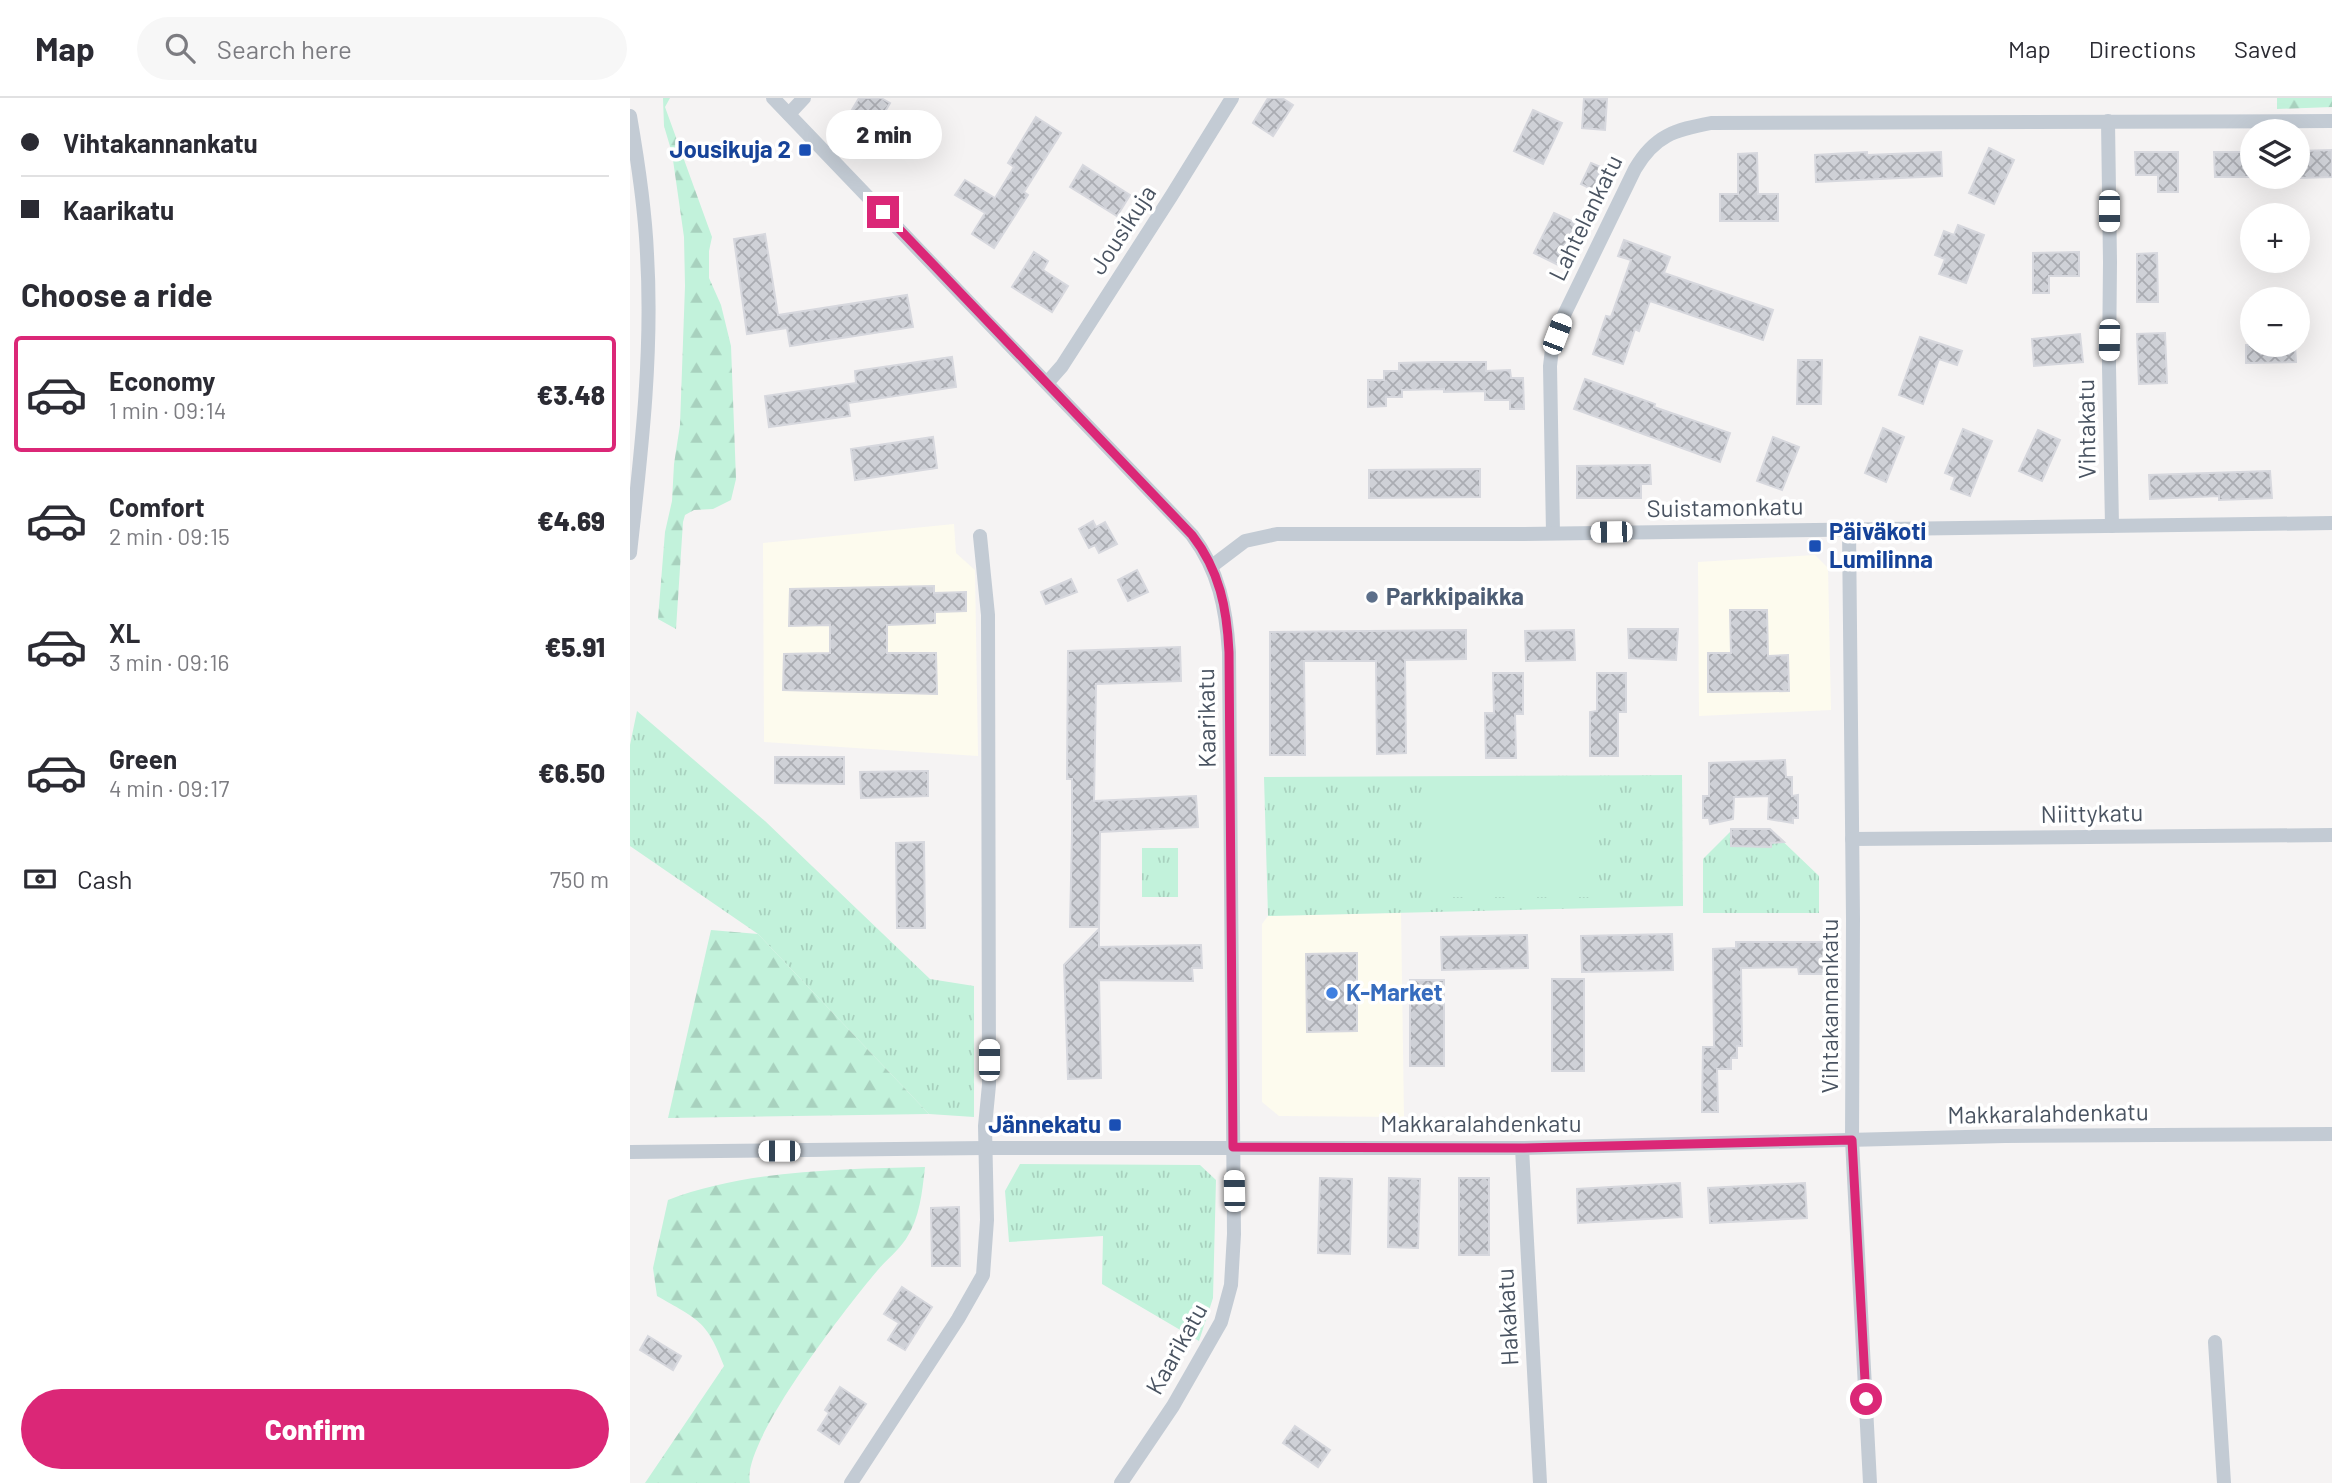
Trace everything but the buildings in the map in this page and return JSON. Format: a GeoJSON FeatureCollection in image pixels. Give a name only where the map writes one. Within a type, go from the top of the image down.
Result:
{"type":"FeatureCollection","features":[{"type":"Feature","properties":{"kind":"street","name":"Kaarikatu"},"geometry":{"type":"LineString","coordinates":[[774,98],[1192,535],[1212,566],[1222,591],[1229,652],[1234,1234],[1231,1285],[1221,1322],[1173,1406],[1121,1483]]}},
{"type":"Feature","properties":{"kind":"street"},"geometry":{"type":"LineString","coordinates":[[789,114],[804,98]]}},
{"type":"Feature","properties":{"kind":"street","name":"Jousikuja"},"geometry":{"type":"LineString","coordinates":[[1047,383],[1062,366],[1092,320],[1231,98]]}},
{"type":"Feature","properties":{"kind":"street"},"geometry":{"type":"LineString","coordinates":[[630,116],[643,210],[648,304],[642,442],[630,553]]}},
{"type":"Feature","properties":{"kind":"street","name":"Vihtakatu"},"geometry":{"type":"LineString","coordinates":[[2108,121],[2112,526]]}},
{"type":"Feature","properties":{"kind":"street","name":"Lahtelankatu"},"geometry":{"type":"LineString","coordinates":[[1553,533],[1549,366],[1552,349],[1563,317],[1635,169],[1643,155],[1665,135],[1711,123],[2332,121]]}},
{"type":"Feature","properties":{"kind":"street","name":"Suistamonkatu"},"geometry":{"type":"LineString","coordinates":[[1212,566],[1245,541],[1264,535],[2332,523]]}},
{"type":"Feature","properties":{"kind":"street","name":"Vihtakannankatu"},"geometry":{"type":"LineString","coordinates":[[1849,529],[1852,1140],[1870,1483]]}},
{"type":"Feature","properties":{"kind":"street"},"geometry":{"type":"LineString","coordinates":[[851,1483],[958,1319],[983,1275],[988,1220],[985,1148],[989,1085],[988,615],[980,536]]}},
{"type":"Feature","properties":{"kind":"street","name":"Niittykatu"},"geometry":{"type":"LineString","coordinates":[[1852,839],[2332,835]]}},
{"type":"Feature","properties":{"kind":"street","name":"Makkaralahdenkatu"},"geometry":{"type":"LineString","coordinates":[[630,1153],[985,1148],[1522,1148],[2005,1136],[2332,1134]]}},
{"type":"Feature","properties":{"kind":"street","name":"Hakakatu"},"geometry":{"type":"LineString","coordinates":[[1522,1148],[1540,1483]]}},
{"type":"Feature","properties":{"kind":"street"},"geometry":{"type":"LineString","coordinates":[[2215,1342],[2224,1483]]}},
{"type":"Feature","properties":{"kind":"shaded area"},"geometry":{"type":"Polygon","coordinates":[[[954,524],[956,553],[975,570],[978,756],[764,742],[763,543],[954,524]]]}},
{"type":"Feature","properties":{"kind":"shaded area"},"geometry":{"type":"Polygon","coordinates":[[[1815,555],[1828,568],[1831,710],[1699,716],[1698,562],[1815,555]]]}},
{"type":"Feature","properties":{"kind":"shaded area"},"geometry":{"type":"Polygon","coordinates":[[[1401,913],[1404,1117],[1279,1116],[1262,1102],[1262,924],[1268,916],[1401,913]]]}},
{"type":"Feature","properties":{"kind":"green space"},"geometry":{"type":"Polygon","coordinates":[[[663,98],[670,98],[665,107],[712,237],[709,278],[721,305],[731,346],[736,479],[731,500],[713,509],[694,510],[685,515],[676,629],[658,619],[665,532],[672,501],[680,425],[685,286],[684,237],[672,153],[664,126],[663,98]]]}},
{"type":"Feature","properties":{"kind":"green space"},"geometry":{"type":"Polygon","coordinates":[[[2277,98],[2332,98],[2332,107],[2277,109],[2277,98]]]}},
{"type":"Feature","properties":{"kind":"green space"},"geometry":{"type":"Polygon","coordinates":[[[637,711],[765,821],[930,979],[974,986],[974,1117],[929,1114],[758,934],[630,846],[630,745],[637,711]]]}},
{"type":"Feature","properties":{"kind":"green space"},"geometry":{"type":"Polygon","coordinates":[[[1682,775],[1683,906],[1268,916],[1264,777],[1682,775]]]}},
{"type":"Feature","properties":{"kind":"green space"},"geometry":{"type":"Polygon","coordinates":[[[1427,785],[1599,785],[1599,897],[1427,897],[1427,785]]]}},
{"type":"Feature","properties":{"kind":"green space"},"geometry":{"type":"Polygon","coordinates":[[[1733,829],[1770,829],[1819,876],[1819,913],[1703,913],[1703,859],[1733,829]]]}},
{"type":"Feature","properties":{"kind":"green space"},"geometry":{"type":"Polygon","coordinates":[[[1142,848],[1178,848],[1178,897],[1142,897],[1142,848]]]}},
{"type":"Feature","properties":{"kind":"green space"},"geometry":{"type":"Polygon","coordinates":[[[711,930],[758,934],[929,1114],[668,1118],[711,930]]]}},
{"type":"Feature","properties":{"kind":"green space"},"geometry":{"type":"Polygon","coordinates":[[[1020,1164],[1200,1165],[1216,1180],[1213,1298],[1199,1341],[1102,1284],[1103,1236],[1009,1242],[1005,1191],[1020,1164]]]}},
{"type":"Feature","properties":{"kind":"green space"},"geometry":{"type":"Polygon","coordinates":[[[925,1167],[920,1204],[911,1231],[844,1312],[799,1374],[762,1438],[751,1464],[750,1483],[645,1483],[724,1366],[712,1339],[699,1322],[657,1296],[653,1268],[668,1200],[729,1182],[762,1177],[828,1170],[925,1167]]]}},
{"type":"Feature","properties":{"kind":"place","name":"Jousikuja 2"},"geometry":{"type":"Point","coordinates":[805,150]}},
{"type":"Feature","properties":{"kind":"place","name":"Päiväkoti Lumilinna"},"geometry":{"type":"Point","coordinates":[1815,546]}},
{"type":"Feature","properties":{"kind":"place","name":"Parkkipaikka"},"geometry":{"type":"Point","coordinates":[1372,597]}},
{"type":"Feature","properties":{"kind":"place","name":"K-Market"},"geometry":{"type":"Point","coordinates":[1332,993]}},
{"type":"Feature","properties":{"kind":"place","name":"Jännekatu"},"geometry":{"type":"Point","coordinates":[1115,1125]}},
{"type":"Feature","properties":{"kind":"route"},"geometry":{"type":"LineString","coordinates":[[883,212],[1192,535],[1212,566],[1222,591],[1229,652],[1233,1147],[1522,1148],[1852,1140],[1866,1399]]}}]}
